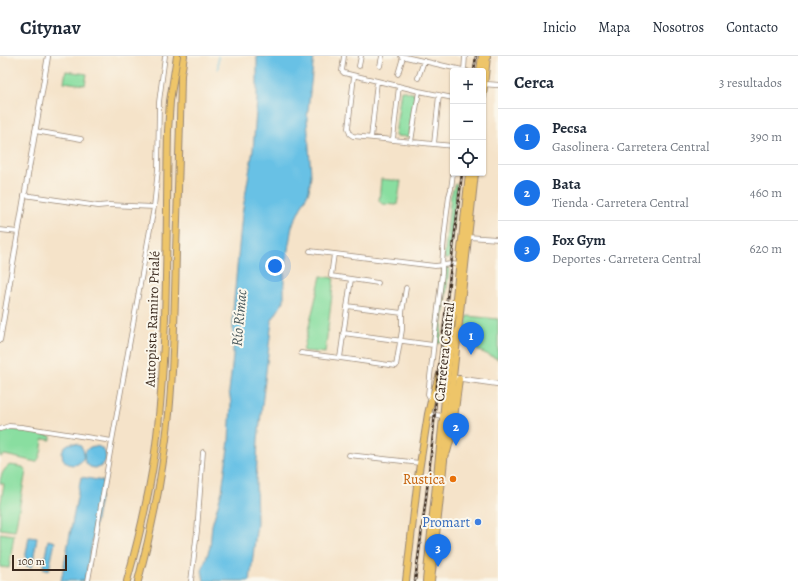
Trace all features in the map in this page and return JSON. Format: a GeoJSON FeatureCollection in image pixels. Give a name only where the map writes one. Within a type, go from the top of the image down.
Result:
{"type":"FeatureCollection","features":[{"type":"Feature","properties":{"kind":"main road","name":"Autopista Ramiro Prialé"},"geometry":{"type":"LineString","coordinates":[[127,581],[136,549],[147,498],[158,429],[164,339],[168,131],[170,101],[177,56]]}},
{"type":"Feature","properties":{"kind":"main road","name":"Autopista Ramiro Prialé"},"geometry":{"type":"LineString","coordinates":[[138,581],[146,553],[156,504],[169,413],[174,342],[182,75],[184,56]]}},
{"type":"Feature","properties":{"kind":"main road"},"geometry":{"type":"LineString","coordinates":[[482,56],[483,68]]}},
{"type":"Feature","properties":{"kind":"main road"},"geometry":{"type":"LineString","coordinates":[[484,68],[488,56]]}},
{"type":"Feature","properties":{"kind":"main road","name":"Carretera Central"},"geometry":{"type":"LineString","coordinates":[[431,581],[453,378],[469,176]]}},
{"type":"Feature","properties":{"kind":"main road","name":"Carretera Central"},"geometry":{"type":"LineString","coordinates":[[426,581],[443,416],[453,378],[455,307],[468,237],[475,176]]}},
{"type":"Feature","properties":{"kind":"main road"},"geometry":{"type":"LineString","coordinates":[[406,581],[420,463],[428,414],[446,354],[455,307]]}},
{"type":"Feature","properties":{"kind":"street"},"geometry":{"type":"LineString","coordinates":[[0,340],[48,56]]}},
{"type":"Feature","properties":{"kind":"street"},"geometry":{"type":"LineString","coordinates":[[88,581],[154,207],[158,169],[158,102],[165,56]]}},
{"type":"Feature","properties":{"kind":"street"},"geometry":{"type":"LineString","coordinates":[[344,56],[342,71],[344,74],[450,97]]}},
{"type":"Feature","properties":{"kind":"street"},"geometry":{"type":"LineString","coordinates":[[359,66],[361,56]]}},
{"type":"Feature","properties":{"kind":"street"},"geometry":{"type":"LineString","coordinates":[[380,66],[382,56]]}},
{"type":"Feature","properties":{"kind":"street"},"geometry":{"type":"LineString","coordinates":[[398,74],[402,56],[453,68]]}},
{"type":"Feature","properties":{"kind":"street"},"geometry":{"type":"LineString","coordinates":[[465,56],[465,68]]}},
{"type":"Feature","properties":{"kind":"street"},"geometry":{"type":"LineString","coordinates":[[418,78],[424,61]]}},
{"type":"Feature","properties":{"kind":"street"},"geometry":{"type":"LineString","coordinates":[[354,76],[348,128],[350,134],[353,136],[450,146]]}},
{"type":"Feature","properties":{"kind":"street"},"geometry":{"type":"LineString","coordinates":[[371,138],[377,81]]}},
{"type":"Feature","properties":{"kind":"street"},"geometry":{"type":"LineString","coordinates":[[486,84],[498,85]]}},
{"type":"Feature","properties":{"kind":"street"},"geometry":{"type":"LineString","coordinates":[[392,139],[399,86]]}},
{"type":"Feature","properties":{"kind":"street"},"geometry":{"type":"LineString","coordinates":[[411,142],[419,91]]}},
{"type":"Feature","properties":{"kind":"street"},"geometry":{"type":"LineString","coordinates":[[434,144],[439,95]]}},
{"type":"Feature","properties":{"kind":"street"},"geometry":{"type":"LineString","coordinates":[[35,131],[81,139]]}},
{"type":"Feature","properties":{"kind":"street"},"geometry":{"type":"LineString","coordinates":[[431,401],[428,394],[442,272],[442,252],[452,176]]}},
{"type":"Feature","properties":{"kind":"street"},"geometry":{"type":"LineString","coordinates":[[24,195],[98,206],[154,207]]}},
{"type":"Feature","properties":{"kind":"street"},"geometry":{"type":"LineString","coordinates":[[0,230],[18,232]]}},
{"type":"Feature","properties":{"kind":"street"},"geometry":{"type":"LineString","coordinates":[[468,237],[498,239]]}},
{"type":"Feature","properties":{"kind":"street"},"geometry":{"type":"LineString","coordinates":[[310,251],[435,266],[451,264],[462,265]]}},
{"type":"Feature","properties":{"kind":"street"},"geometry":{"type":"LineString","coordinates":[[334,254],[330,276],[378,283]]}},
{"type":"Feature","properties":{"kind":"street"},"geometry":{"type":"LineString","coordinates":[[340,358],[351,279]]}},
{"type":"Feature","properties":{"kind":"street"},"geometry":{"type":"LineString","coordinates":[[301,353],[396,366],[402,330],[402,313],[406,288]]}},
{"type":"Feature","properties":{"kind":"street"},"geometry":{"type":"LineString","coordinates":[[347,306],[402,313]]}},
{"type":"Feature","properties":{"kind":"street"},"geometry":{"type":"LineString","coordinates":[[343,333],[433,345]]}},
{"type":"Feature","properties":{"kind":"street"},"geometry":{"type":"LineString","coordinates":[[438,383],[453,378],[498,384]]}},
{"type":"Feature","properties":{"kind":"street"},"geometry":{"type":"LineString","coordinates":[[428,414],[443,416]]}},
{"type":"Feature","properties":{"kind":"street"},"geometry":{"type":"LineString","coordinates":[[0,428],[8,426],[22,427],[112,441]]}},
{"type":"Feature","properties":{"kind":"street"},"geometry":{"type":"LineString","coordinates":[[191,581],[197,531],[203,452]]}},
{"type":"Feature","properties":{"kind":"street"},"geometry":{"type":"LineString","coordinates":[[349,455],[420,463]]}},
{"type":"Feature","properties":{"kind":"green space"},"geometry":{"type":"Polygon","coordinates":[[[66,71],[87,74],[85,85],[64,82],[66,71]]]}},
{"type":"Feature","properties":{"kind":"green space"},"geometry":{"type":"Polygon","coordinates":[[[401,90],[415,94],[409,137],[395,136],[401,90]]]}},
{"type":"Feature","properties":{"kind":"green space"},"geometry":{"type":"Polygon","coordinates":[[[381,179],[401,181],[397,205],[382,204],[379,201],[381,179]]]}},
{"type":"Feature","properties":{"kind":"green space"},"geometry":{"type":"Polygon","coordinates":[[[455,184],[457,185],[449,259],[444,259],[451,195],[455,184]]]}},
{"type":"Feature","properties":{"kind":"green space"},"geometry":{"type":"Polygon","coordinates":[[[446,265],[449,270],[440,343],[435,343],[443,266],[446,265]]]}},
{"type":"Feature","properties":{"kind":"green space"},"geometry":{"type":"Polygon","coordinates":[[[321,276],[334,278],[325,353],[303,351],[321,276]]]}},
{"type":"Feature","properties":{"kind":"green space"},"geometry":{"type":"Polygon","coordinates":[[[467,316],[498,319],[498,359],[477,350],[461,335],[461,327],[466,327],[467,316]]]}},
{"type":"Feature","properties":{"kind":"green space"},"geometry":{"type":"Polygon","coordinates":[[[12,429],[51,436],[51,440],[43,439],[41,454],[36,462],[5,455],[0,457],[0,432],[12,429]]]}},
{"type":"Feature","properties":{"kind":"green space"},"geometry":{"type":"Polygon","coordinates":[[[10,465],[23,467],[26,471],[15,531],[0,529],[0,507],[4,484],[0,483],[0,480],[4,470],[10,465]]]}},
{"type":"Feature","properties":{"kind":"green space"},"geometry":{"type":"Polygon","coordinates":[[[0,533],[14,535],[9,568],[0,567],[0,533]]]}},
{"type":"Feature","properties":{"kind":"water","name":"Río Rímac"},"geometry":{"type":"Polygon","coordinates":[[[257,56],[314,56],[307,119],[311,175],[309,191],[292,226],[284,275],[284,301],[272,320],[258,440],[256,481],[257,523],[250,581],[204,581],[202,570],[210,547],[212,525],[222,491],[229,441],[231,403],[229,391],[233,357],[233,310],[242,214],[253,150],[257,100],[257,56]]]}},
{"type":"Feature","properties":{"kind":"water"},"geometry":{"type":"Polygon","coordinates":[[[73,443],[81,446],[84,454],[81,462],[73,465],[65,462],[62,454],[65,446],[73,443]]]}},
{"type":"Feature","properties":{"kind":"water"},"geometry":{"type":"Polygon","coordinates":[[[95,446],[103,449],[106,457],[103,465],[95,468],[87,465],[84,457],[87,449],[95,446]]]}},
{"type":"Feature","properties":{"kind":"water"},"geometry":{"type":"Polygon","coordinates":[[[81,477],[103,481],[85,581],[61,581],[81,477]]]}},
{"type":"Feature","properties":{"kind":"water"},"geometry":{"type":"Polygon","coordinates":[[[29,537],[37,538],[32,567],[24,565],[29,537]]]}},
{"type":"Feature","properties":{"kind":"water"},"geometry":{"type":"Polygon","coordinates":[[[48,540],[55,542],[49,570],[43,568],[48,540]]]}},
{"type":"Feature","properties":{"kind":"waterway"},"geometry":{"type":"LineString","coordinates":[[218,56],[218,69]]}},
{"type":"Feature","properties":{"kind":"railway"},"geometry":{"type":"LineString","coordinates":[[474,68],[476,56]]}},
{"type":"Feature","properties":{"kind":"railway"},"geometry":{"type":"LineString","coordinates":[[415,581],[428,482],[437,383],[462,176]]}},
{"type":"Feature","properties":{"kind":"place","name":"Pecsa"},"geometry":{"type":"Point","coordinates":[471,355]}},
{"type":"Feature","properties":{"kind":"place","name":"Bata"},"geometry":{"type":"Point","coordinates":[456,446]}},
{"type":"Feature","properties":{"kind":"place","name":"Rustica"},"geometry":{"type":"Point","coordinates":[453,479]}},
{"type":"Feature","properties":{"kind":"place","name":"Promart"},"geometry":{"type":"Point","coordinates":[478,522]}},
{"type":"Feature","properties":{"kind":"place","name":"Fox Gym"},"geometry":{"type":"Point","coordinates":[438,567]}}]}
